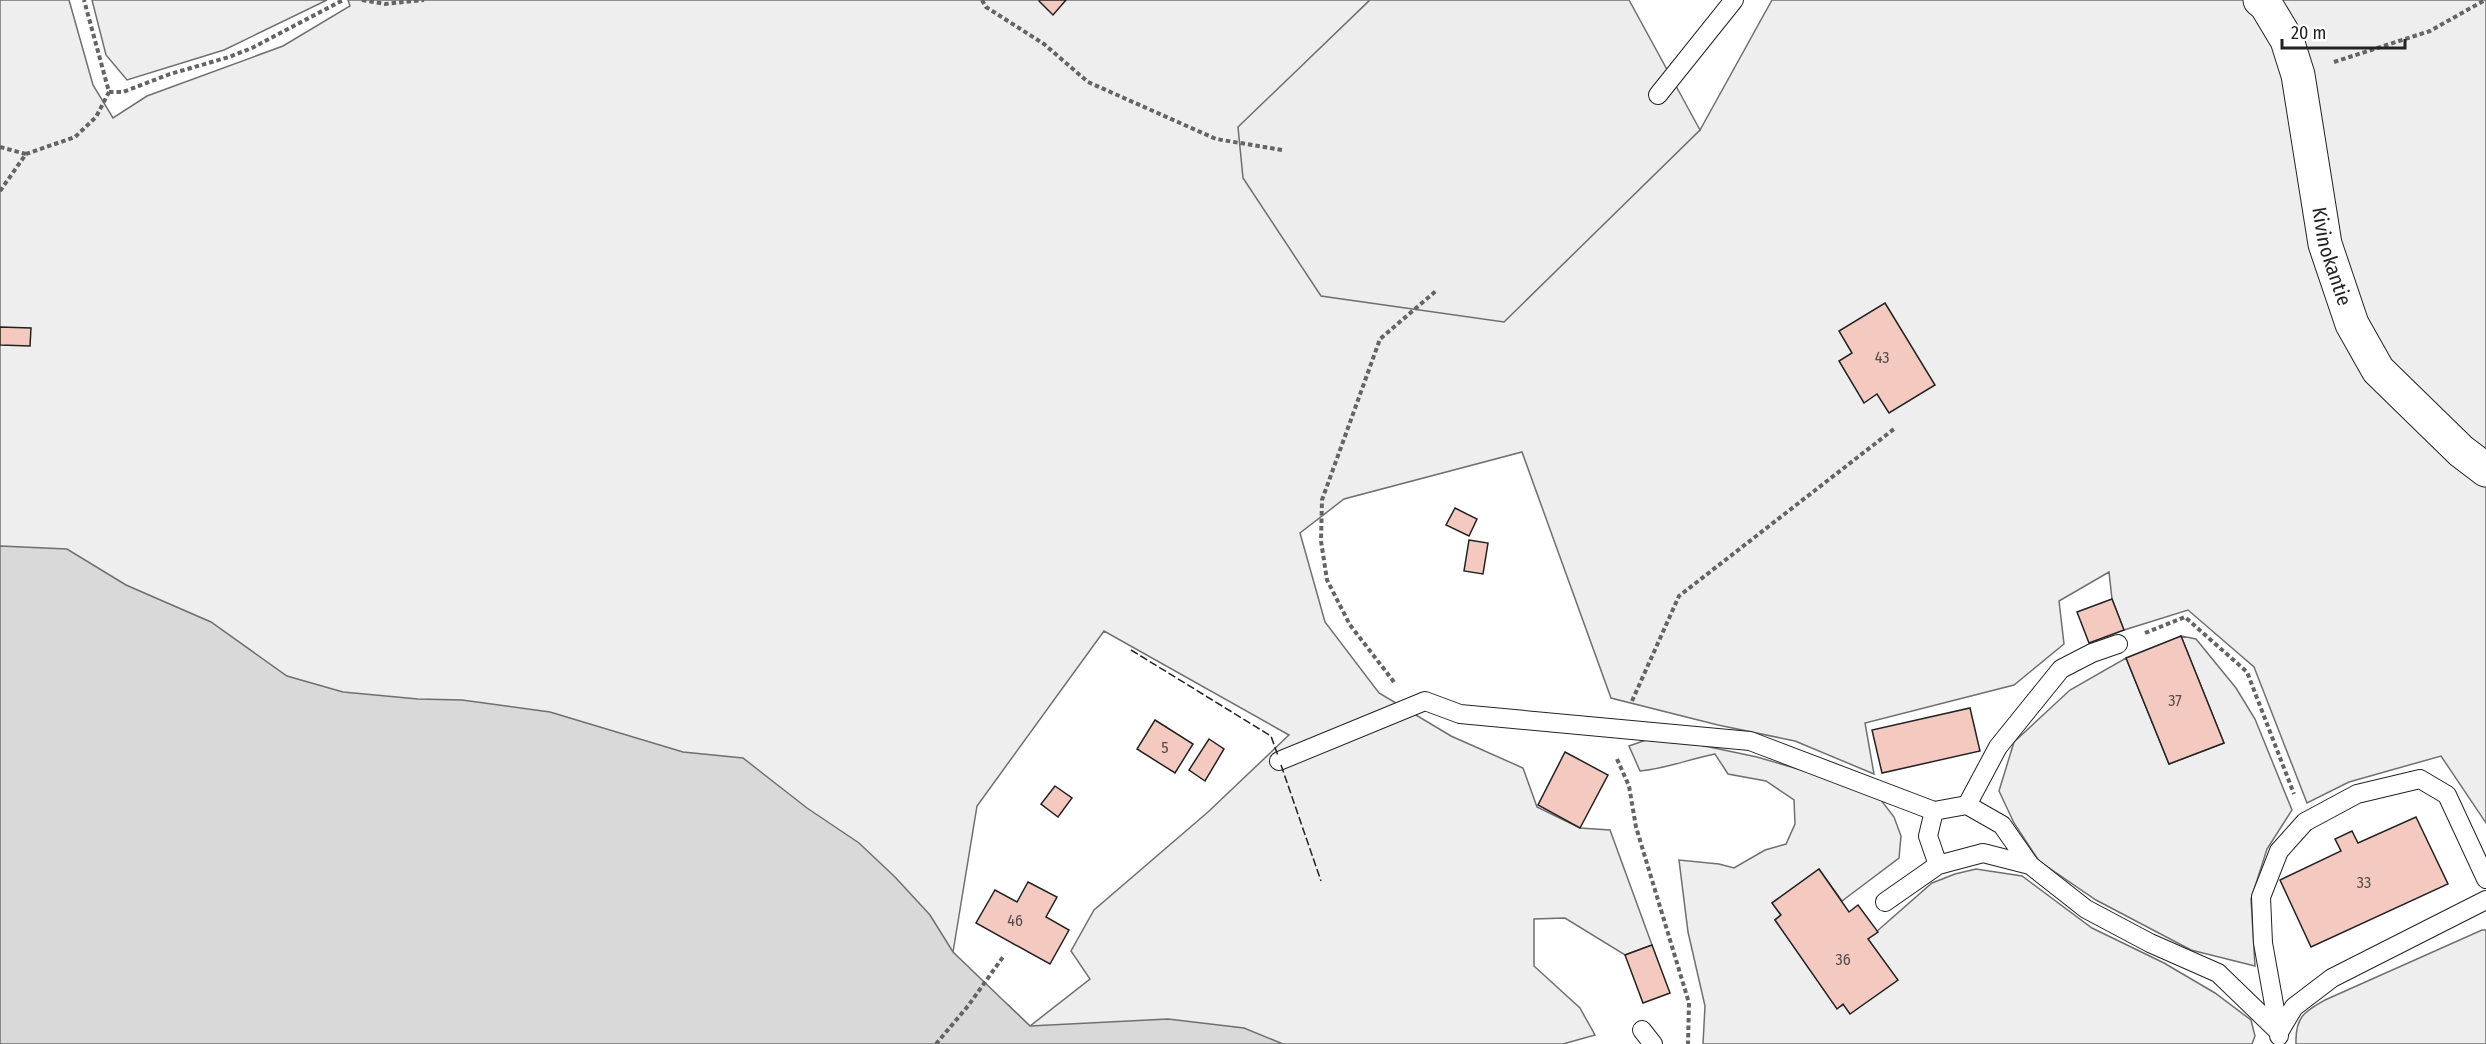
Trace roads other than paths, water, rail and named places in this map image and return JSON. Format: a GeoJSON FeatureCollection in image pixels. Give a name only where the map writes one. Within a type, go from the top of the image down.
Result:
{"type":"FeatureCollection","features":[{"type":"Feature","properties":{"kind":"street","name":"Kivinokantie"},"geometry":{"type":"LineString","coordinates":[[2260,0],[2266,4],[2287,40],[2298,75],[2325,244],[2352,324],[2378,370],[2461,451],[2486,470]]}},
{"type":"Feature","properties":{"kind":"lane"},"geometry":{"type":"LineString","coordinates":[[1658,95],[1734,0]]}},
{"type":"Feature","properties":{"kind":"lane"},"geometry":{"type":"LineString","coordinates":[[1967,805],[1998,747],[2061,669],[2092,653],[2118,644]]}},
{"type":"Feature","properties":{"kind":"lane"},"geometry":{"type":"LineString","coordinates":[[1280,761],[1425,701],[1460,714],[1750,741],[1934,811],[1967,805],[2002,825],[2030,865],[2086,909],[2150,943],[2218,973],[2279,1038]]}},
{"type":"Feature","properties":{"kind":"lane"},"geometry":{"type":"LineString","coordinates":[[2279,1038],[2263,943],[2261,897],[2279,851],[2305,822],[2357,794],[2420,779],[2447,795],[2486,879]]}},
{"type":"Feature","properties":{"kind":"lane"},"geometry":{"type":"LineString","coordinates":[[1934,811],[1928,836],[1938,865]]}},
{"type":"Feature","properties":{"kind":"lane"},"geometry":{"type":"LineString","coordinates":[[1885,902],[1938,865],[1983,853],[2030,865]]}},
{"type":"Feature","properties":{"kind":"lane"},"geometry":{"type":"LineString","coordinates":[[2279,1038],[2294,1007],[2332,978],[2486,900]]}}]}
